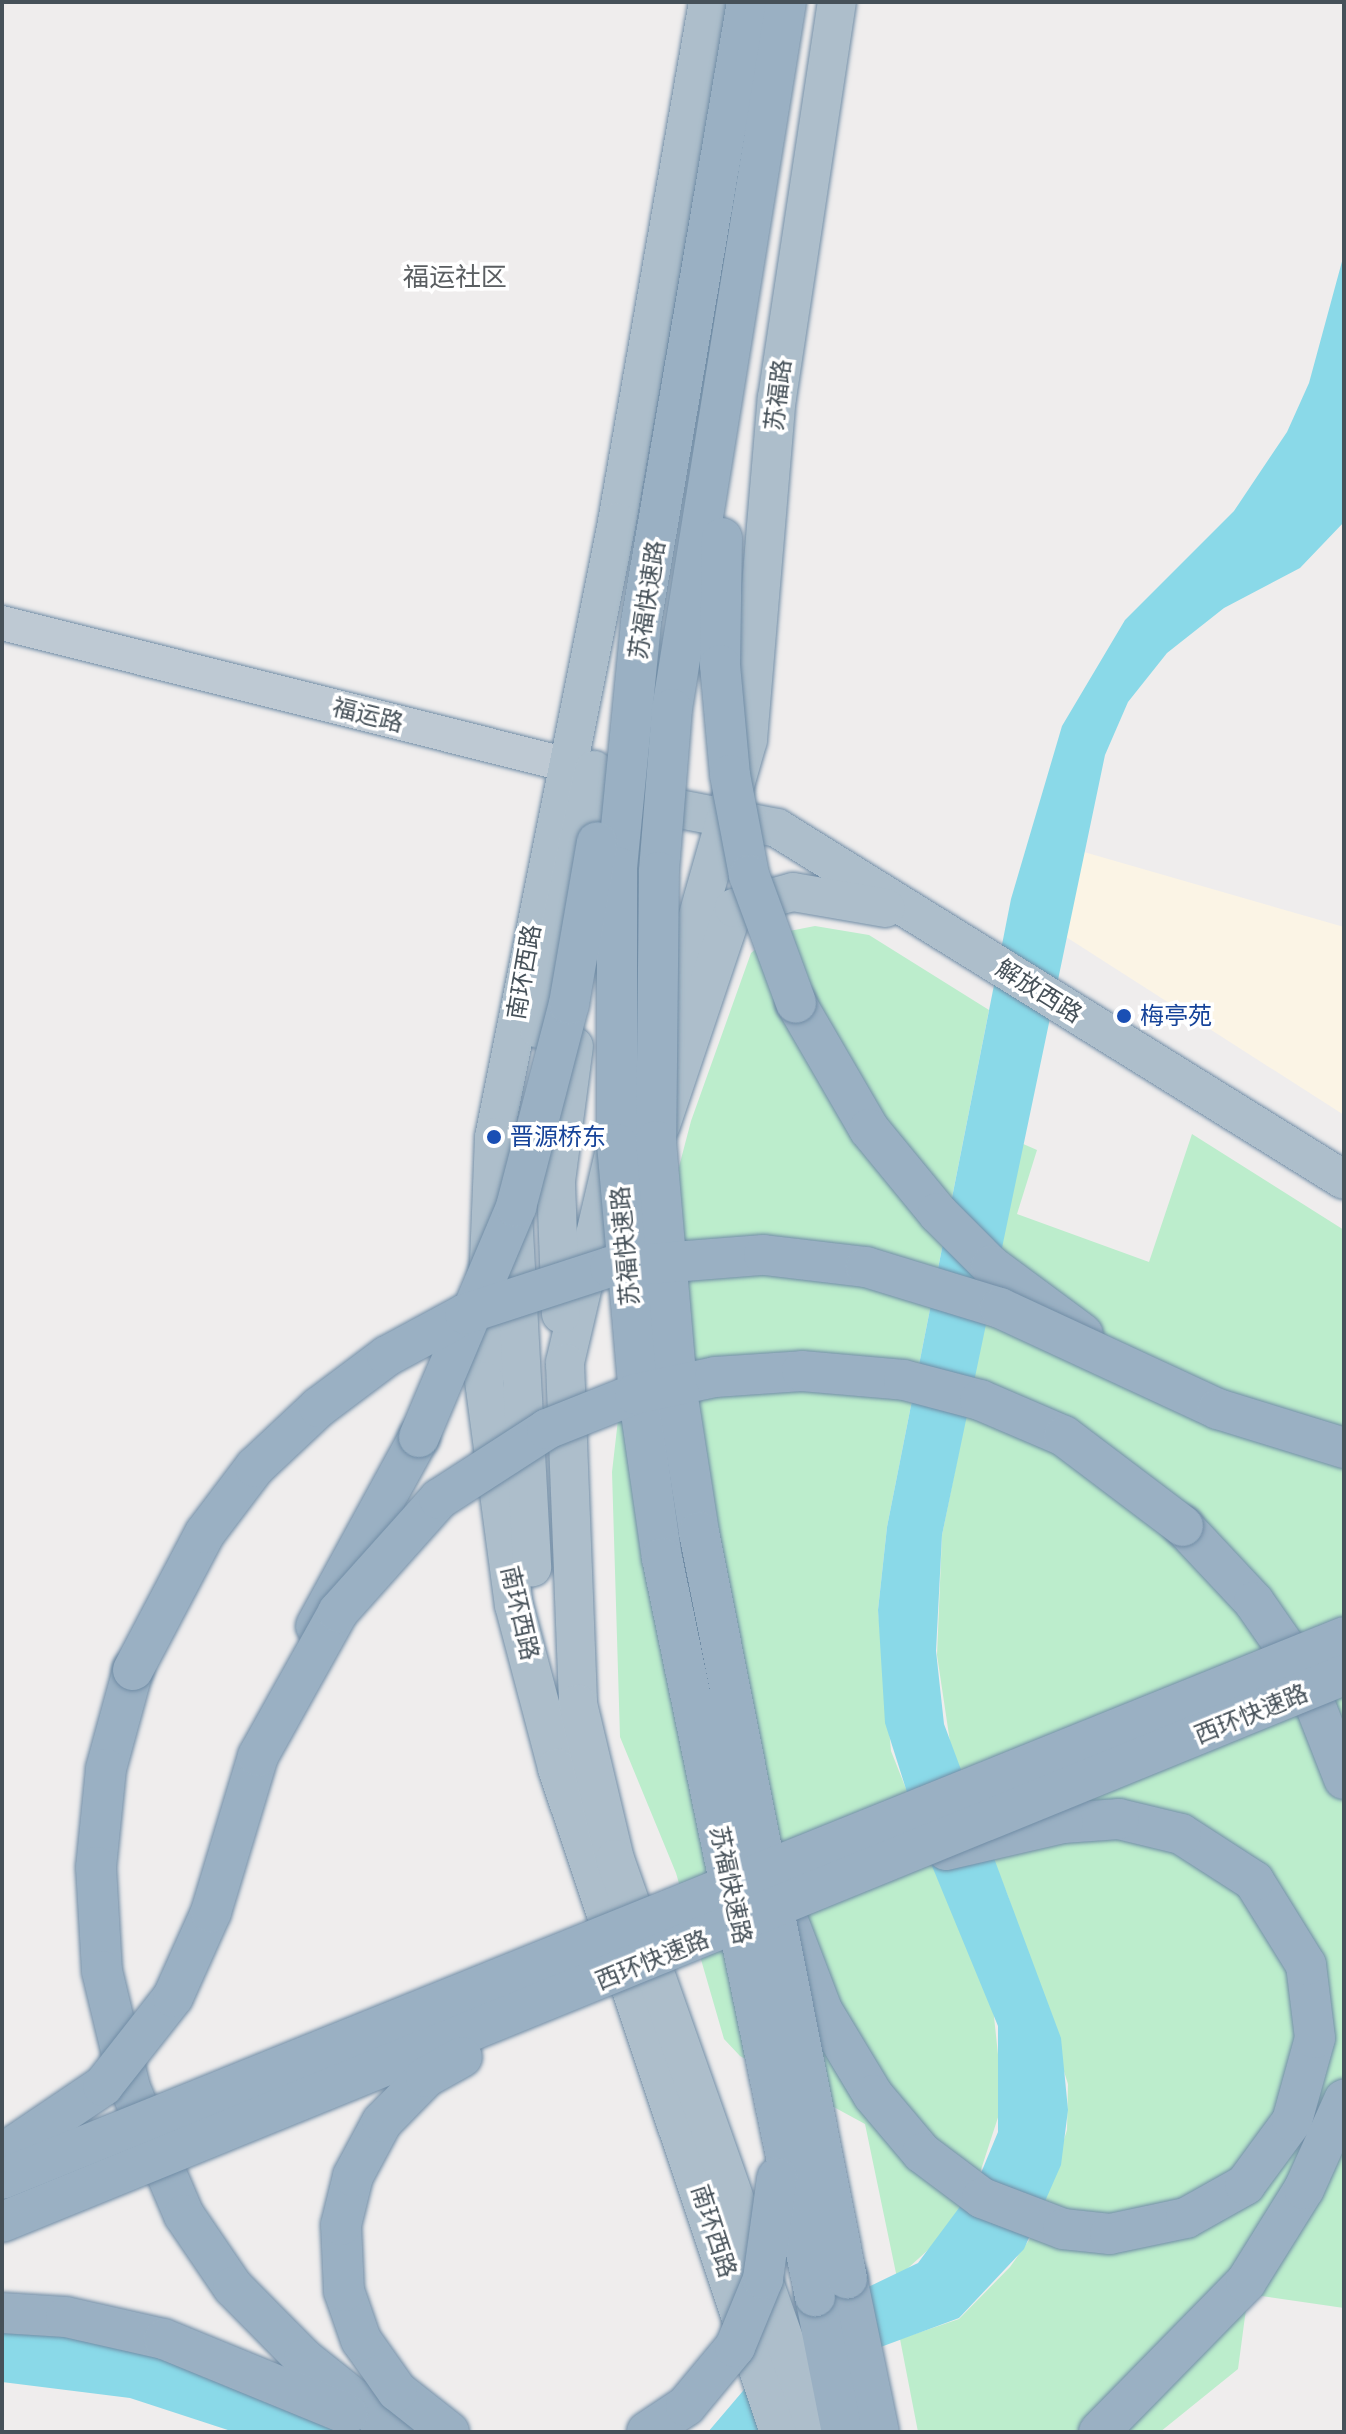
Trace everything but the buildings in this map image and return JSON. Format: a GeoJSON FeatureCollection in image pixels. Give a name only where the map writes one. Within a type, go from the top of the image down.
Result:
{"type":"FeatureCollection","features":[{"type":"Feature","properties":{"kind":"highway","name":"苏福快速路"},"geometry":{"type":"LineString","coordinates":[[747,2],[641,623],[617,867],[617,1144],[640,1406],[662,1558],[773,2074],[824,2426]]}},
{"type":"Feature","properties":{"kind":"highway","name":"苏福快速路"},"geometry":{"type":"LineString","coordinates":[[786,2],[672,709],[658,887],[662,1250],[678,1398],[746,1793],[879,2432]]}},
{"type":"Feature","properties":{"kind":"highway"},"geometry":{"type":"LineString","coordinates":[[800,2],[722,542],[723,702],[749,875],[817,1047],[903,1173],[1001,1275],[1147,1375]]}},
{"type":"Feature","properties":{"kind":"highway"},"geometry":{"type":"LineString","coordinates":[[2,2154],[103,2086],[173,1997],[211,1912],[258,1756],[316,1625],[451,1373],[516,1207],[569,1004],[632,613],[672,442]]}},
{"type":"Feature","properties":{"kind":"highway"},"geometry":{"type":"LineString","coordinates":[[396,2432],[263,2321],[207,2253],[146,2134],[114,2031],[97,1915],[106,1769],[149,1632],[214,1522],[286,1436],[387,1356],[505,1297],[644,1262],[764,1255],[866,1267],[1000,1308],[1256,1423],[1344,1448]]}},
{"type":"Feature","properties":{"kind":"highway"},"geometry":{"type":"LineString","coordinates":[[258,1756],[338,1612],[404,1531],[472,1475],[547,1429],[635,1394],[802,1371],[904,1380],[1020,1414],[1145,1491],[1223,1566],[1280,1637],[1302,1671],[1344,1779]]}},
{"type":"Feature","properties":{"kind":"highway","name":"西环快速路"},"geometry":{"type":"LineString","coordinates":[[2,2179],[1344,1637]]}},
{"type":"Feature","properties":{"kind":"highway","name":"西环快速路"},"geometry":{"type":"LineString","coordinates":[[2,2222],[697,1942],[1344,1675]]}},
{"type":"Feature","properties":{"kind":"highway"},"geometry":{"type":"LineString","coordinates":[[746,1793],[802,1960],[851,2064],[922,2153],[963,2186],[1063,2229],[1136,2232],[1228,2198],[1279,2145],[1310,2069],[1312,1985],[1276,1909],[1222,1855],[1141,1821],[1091,1819],[883,1865]]}},
{"type":"Feature","properties":{"kind":"highway"},"geometry":{"type":"LineString","coordinates":[[449,2432],[382,2373],[348,2306],[341,2225],[365,2149],[426,2077],[697,1942]]}},
{"type":"Feature","properties":{"kind":"highway"},"geometry":{"type":"LineString","coordinates":[[1317,2159],[1344,2072]]}},
{"type":"Feature","properties":{"kind":"highway"},"geometry":{"type":"LineString","coordinates":[[647,2432],[720,2370],[763,2279],[777,2184],[773,2074]]}},
{"type":"Feature","properties":{"kind":"highway"},"geometry":{"type":"LineString","coordinates":[[1099,2432],[1246,2282],[1317,2159],[1344,2100]]}},
{"type":"Feature","properties":{"kind":"highway"},"geometry":{"type":"LineString","coordinates":[[2,2313],[66,2317],[164,2339],[278,2381],[383,2432]]}},
{"type":"Feature","properties":{"kind":"main road"},"geometry":{"type":"LineString","coordinates":[[565,1372],[554,1226],[559,1131],[617,522],[708,2]]}},
{"type":"Feature","properties":{"kind":"main road","name":"苏福路"},"geometry":{"type":"LineString","coordinates":[[733,802],[754,694],[762,564],[786,330],[837,2]]}},
{"type":"Feature","properties":{"kind":"main road","name":"福运路"},"geometry":{"type":"LineString","coordinates":[[2,623],[78,655]]}},
{"type":"Feature","properties":{"kind":"main road","name":"福运路"},"geometry":{"type":"LineString","coordinates":[[2,648],[78,655],[591,781],[733,802]]}},
{"type":"Feature","properties":{"kind":"main road","name":"南环西路"},"geometry":{"type":"LineString","coordinates":[[591,781],[494,1137],[484,1260],[485,1413],[514,1605],[582,1856],[779,2432]]}},
{"type":"Feature","properties":{"kind":"main road","name":"南环西路"},"geometry":{"type":"LineString","coordinates":[[733,802],[679,982],[655,1028],[608,1170],[565,1372],[572,1644],[587,1762],[783,2332],[824,2426]]}},
{"type":"Feature","properties":{"kind":"main road","name":"解放西路"},"geometry":{"type":"LineString","coordinates":[[733,802],[917,915],[989,945]]}},
{"type":"Feature","properties":{"kind":"main road","name":"解放西路"},"geometry":{"type":"LineString","coordinates":[[733,802],[788,805],[989,945],[1344,1180]]}},
{"type":"Feature","properties":{"kind":"main road"},"geometry":{"type":"LineString","coordinates":[[565,1372],[594,1328],[734,908],[793,892],[917,915]]}},
{"type":"Feature","properties":{"kind":"main road","name":"解放西路"},"geometry":{"type":"LineString","coordinates":[[1064,992],[1344,1155]]}},
{"type":"Feature","properties":{"kind":"shaded area"},"geometry":{"type":"Polygon","coordinates":[[[1084,852],[1344,927],[1344,1115],[1063,935],[1084,852]]]}},
{"type":"Feature","properties":{"kind":"green space"},"geometry":{"type":"Polygon","coordinates":[[[815,926],[869,935],[989,1010],[887,1527],[878,1610],[891,1751],[993,2007],[1003,2102],[976,2185],[939,2240],[897,2278],[865,2124],[740,2056],[724,2039],[676,1873],[620,1737],[612,1472],[622,1385],[691,1121],[751,953],[774,934],[815,926]]]}},
{"type":"Feature","properties":{"kind":"green space"},"geometry":{"type":"Polygon","coordinates":[[[1192,1134],[1344,1230],[1344,2308],[1248,2294],[1238,2369],[1160,2432],[918,2432],[900,2339],[959,2319],[1010,2267],[1034,2233],[1067,2130],[1068,2084],[1008,1896],[953,1762],[937,1655],[942,1535],[1021,1143],[1037,1150],[1017,1214],[1149,1262],[1192,1134]]]}},
{"type":"Feature","properties":{"kind":"water"},"geometry":{"type":"Polygon","coordinates":[[[1344,254],[1344,522],[1300,568],[1224,608],[1167,653],[1128,702],[1105,755],[942,1535],[936,1651],[944,1724],[1061,2038],[1068,2110],[1061,2165],[1024,2249],[959,2318],[878,2348],[773,2432],[708,2432],[806,2317],[918,2263],[976,2185],[998,2132],[998,2026],[925,1849],[885,1723],[878,1610],[887,1527],[1011,899],[1062,726],[1125,620],[1234,511],[1287,432],[1309,383],[1344,254]]]}},
{"type":"Feature","properties":{"kind":"water"},"geometry":{"type":"Polygon","coordinates":[[[2,2329],[55,2331],[221,2363],[367,2432],[234,2432],[130,2398],[2,2382],[2,2329]]]}},
{"type":"Feature","properties":{"kind":"place","name":"梅亭苑"},"geometry":{"type":"Point","coordinates":[1124,1016]}},
{"type":"Feature","properties":{"kind":"place","name":"晋源桥东"},"geometry":{"type":"Point","coordinates":[494,1137]}},
{"type":"Feature","properties":{"kind":"district","name":"福运社区"},"geometry":{"type":"Point","coordinates":[455,277]}}]}
